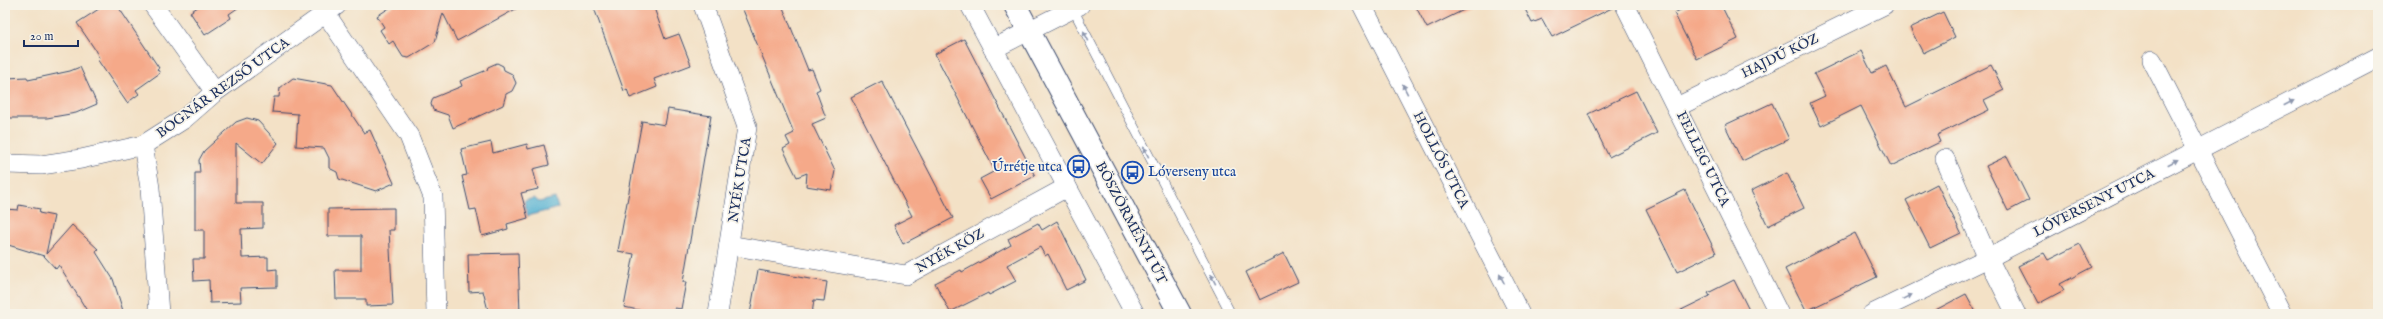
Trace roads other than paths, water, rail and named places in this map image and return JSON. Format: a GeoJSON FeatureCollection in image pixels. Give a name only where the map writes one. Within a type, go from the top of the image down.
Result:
{"type":"FeatureCollection","features":[{"type":"Feature","properties":{"kind":"main road","name":"BÖSZÖRMÉNYI ÚT"},"geometry":{"type":"LineString","coordinates":[[1015,5],[1180,314]]}},
{"type":"Feature","properties":{"kind":"street"},"geometry":{"type":"LineString","coordinates":[[153,5],[215,92]]}},
{"type":"Feature","properties":{"kind":"street","name":"NYÉK UTCA"},"geometry":{"type":"LineString","coordinates":[[703,5],[747,127],[718,314]]}},
{"type":"Feature","properties":{"kind":"street"},"geometry":{"type":"LineString","coordinates":[[970,5],[1135,314]]}},
{"type":"Feature","properties":{"kind":"street","name":"HOLLÓS UTCA"},"geometry":{"type":"LineString","coordinates":[[1362,5],[1520,314]]}},
{"type":"Feature","properties":{"kind":"street","name":"FELLEG UTCA"},"geometry":{"type":"LineString","coordinates":[[1625,5],[1779,314]]}},
{"type":"Feature","properties":{"kind":"street","name":"HAJDÚ KÖZ"},"geometry":{"type":"LineString","coordinates":[[1677,107],[1883,5]]}},
{"type":"Feature","properties":{"kind":"street"},"geometry":{"type":"LineString","coordinates":[[993,49],[1077,7]]}},
{"type":"Feature","properties":{"kind":"street"},"geometry":{"type":"LineString","coordinates":[[332,10],[409,136],[433,197],[436,314]]}},
{"type":"Feature","properties":{"kind":"street","name":"BOGNÁR REZSŐ UTCA"},"geometry":{"type":"LineString","coordinates":[[5,164],[47,164],[81,159],[143,145],[184,119],[215,92],[332,10]]}},
{"type":"Feature","properties":{"kind":"street","name":"LÓVERSENY UTCA"},"geometry":{"type":"LineString","coordinates":[[1872,314],[1988,258],[2378,57]]}},
{"type":"Feature","properties":{"kind":"street"},"geometry":{"type":"LineString","coordinates":[[2152,60],[2199,148],[2282,314]]}},
{"type":"Feature","properties":{"kind":"street"},"geometry":{"type":"LineString","coordinates":[[143,145],[150,188],[159,314]]}},
{"type":"Feature","properties":{"kind":"street"},"geometry":{"type":"LineString","coordinates":[[1945,159],[1988,258],[2016,314]]}},
{"type":"Feature","properties":{"kind":"street","name":"NYÉK KÖZ"},"geometry":{"type":"LineString","coordinates":[[729,246],[906,275],[1067,187]]}},
{"type":"Feature","properties":{"kind":"lane"},"geometry":{"type":"LineString","coordinates":[[1077,7],[1231,314]]}},
{"type":"Feature","properties":{"kind":"water"},"geometry":{"type":"Polygon","coordinates":[[[534,198],[539,202],[555,198],[558,208],[527,216],[524,201],[534,198]]]}},
{"type":"Feature","properties":{"kind":"place","name":"Úrrétje utca"},"geometry":{"type":"Point","coordinates":[1078,167]}},
{"type":"Feature","properties":{"kind":"place","name":"Lóverseny utca"},"geometry":{"type":"Point","coordinates":[1132,172]}}]}
